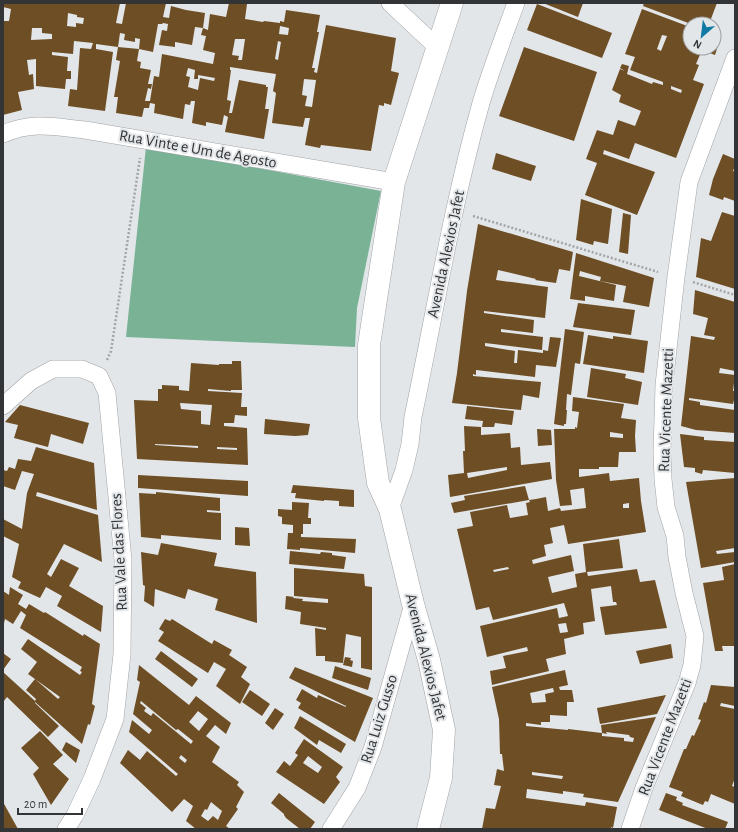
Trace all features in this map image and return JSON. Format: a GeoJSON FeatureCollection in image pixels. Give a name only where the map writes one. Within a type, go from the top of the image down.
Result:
{"type":"FeatureCollection","features":[{"type":"Feature","properties":{"kind":"main road","name":"Avenida Alexios Jafet"},"geometry":{"type":"LineString","coordinates":[[428,829],[441,778],[444,730],[429,660],[413,604],[390,509],[378,483],[369,418],[369,346],[394,182],[452,3]]}},
{"type":"Feature","properties":{"kind":"street"},"geometry":{"type":"LineString","coordinates":[[390,3],[437,47]]}},
{"type":"Feature","properties":{"kind":"street","name":"Avenida Alexios Jafet"},"geometry":{"type":"LineString","coordinates":[[390,509],[406,464],[413,417],[455,208],[481,103],[495,59],[516,3]]}},
{"type":"Feature","properties":{"kind":"street","name":"Rua Vicente Mazetti"},"geometry":{"type":"LineString","coordinates":[[630,829],[644,788],[687,683],[694,651],[695,636],[684,593],[677,557],[675,536],[666,507],[662,451],[664,386],[676,277],[689,182],[735,58]]}},
{"type":"Feature","properties":{"kind":"street","name":"Rua Vinte e Um de Agosto"},"geometry":{"type":"LineString","coordinates":[[3,134],[17,128],[53,126],[394,182]]}},
{"type":"Feature","properties":{"kind":"street"},"geometry":{"type":"LineString","coordinates":[[3,406],[31,381],[53,369],[82,369],[99,376]]}},
{"type":"Feature","properties":{"kind":"street","name":"Rua Vale das Flores"},"geometry":{"type":"LineString","coordinates":[[66,829],[75,815],[92,778],[115,719],[122,654],[122,560],[107,393],[99,376]]}},
{"type":"Feature","properties":{"kind":"street","name":"Rua Luiz Gusso"},"geometry":{"type":"LineString","coordinates":[[331,829],[357,788],[373,747],[413,604]]}},
{"type":"Feature","properties":{"kind":"path"},"geometry":{"type":"LineString","coordinates":[[99,376],[111,351],[143,140]]}},
{"type":"Feature","properties":{"kind":"path"},"geometry":{"type":"LineString","coordinates":[[455,208],[468,214],[735,295]]}},
{"type":"Feature","properties":{"kind":"green space"},"geometry":{"type":"Polygon","coordinates":[[[146,147],[381,191],[357,308],[355,347],[126,337],[146,147]]]}},
{"type":"Feature","properties":{"kind":"building"},"geometry":{"type":"Polygon","coordinates":[[[3,3],[120,3],[116,23],[122,24],[126,3],[166,3],[163,17],[169,18],[171,6],[205,13],[203,28],[195,27],[192,45],[175,42],[175,47],[159,45],[162,30],[167,31],[168,24],[163,23],[158,24],[153,52],[139,49],[140,39],[135,38],[135,42],[124,40],[125,34],[120,33],[118,47],[96,44],[96,49],[113,52],[105,111],[68,106],[70,89],[77,90],[80,48],[91,49],[93,43],[74,41],[73,54],[52,52],[52,55],[68,57],[67,71],[71,71],[71,79],[66,79],[65,89],[36,86],[36,59],[27,60],[29,75],[33,74],[34,89],[18,92],[22,110],[3,115],[3,21],[9,21],[11,9],[3,7],[3,3]],[[68,13],[67,26],[76,27],[76,23],[83,24],[84,18],[68,13]],[[32,28],[31,40],[52,39],[52,34],[42,33],[42,28],[32,28]]]}},
{"type":"Feature","properties":{"kind":"building"},"geometry":{"type":"Polygon","coordinates":[[[229,3],[247,4],[245,19],[263,22],[284,22],[286,10],[320,15],[317,32],[319,32],[312,68],[315,68],[314,72],[317,73],[326,25],[396,38],[391,71],[399,73],[391,105],[384,103],[384,106],[379,105],[371,151],[321,145],[320,148],[305,145],[310,118],[305,118],[303,127],[272,123],[276,93],[273,91],[276,74],[230,67],[231,70],[227,100],[231,101],[229,113],[232,113],[239,80],[266,85],[266,87],[268,87],[265,109],[269,109],[264,139],[225,132],[228,117],[224,115],[222,125],[206,122],[206,126],[192,123],[195,101],[191,101],[190,105],[185,104],[183,119],[154,113],[155,104],[150,103],[149,108],[144,108],[142,117],[116,113],[118,97],[114,97],[120,61],[116,60],[118,47],[139,49],[137,61],[141,62],[140,68],[151,70],[148,84],[152,84],[151,89],[148,88],[145,101],[150,101],[154,76],[159,77],[162,54],[213,64],[215,53],[203,50],[206,36],[201,35],[203,28],[208,30],[210,14],[226,17],[229,3]],[[280,26],[279,34],[288,35],[289,28],[280,26]],[[235,39],[232,55],[239,56],[238,60],[242,60],[245,39],[235,39]],[[278,41],[275,59],[278,60],[281,42],[278,41]],[[188,68],[186,76],[190,77],[188,87],[198,90],[200,78],[214,81],[215,78],[198,75],[198,79],[194,79],[195,70],[188,68]],[[304,79],[302,95],[307,96],[305,106],[312,107],[316,80],[304,79]]]}},
{"type":"Feature","properties":{"kind":"building"},"geometry":{"type":"Polygon","coordinates":[[[543,3],[583,3],[578,17],[543,3]]]}},
{"type":"Feature","properties":{"kind":"building"},"geometry":{"type":"Polygon","coordinates":[[[644,3],[717,3],[712,16],[682,16],[682,21],[643,6],[644,3]]]}},
{"type":"Feature","properties":{"kind":"building"},"geometry":{"type":"Polygon","coordinates":[[[537,4],[612,33],[602,58],[527,30],[537,4]]]}},
{"type":"Feature","properties":{"kind":"building"},"geometry":{"type":"Polygon","coordinates":[[[642,9],[682,24],[682,56],[699,56],[696,64],[699,65],[693,80],[704,84],[676,158],[635,143],[629,159],[604,150],[603,154],[655,172],[637,215],[585,195],[597,163],[586,159],[597,130],[613,135],[618,120],[635,126],[641,111],[619,102],[621,95],[612,90],[620,69],[625,71],[620,68],[622,64],[629,66],[627,74],[652,84],[653,82],[663,85],[663,82],[630,70],[635,57],[625,54],[642,9]],[[662,35],[657,49],[661,51],[667,36],[662,35]],[[671,86],[671,89],[681,93],[682,90],[671,86]]]}},
{"type":"Feature","properties":{"kind":"building"},"geometry":{"type":"Polygon","coordinates":[[[524,47],[597,72],[574,141],[499,116],[524,47]]]}},
{"type":"Feature","properties":{"kind":"building"},"geometry":{"type":"Polygon","coordinates":[[[496,153],[536,166],[531,181],[492,169],[496,153]]]}},
{"type":"Feature","properties":{"kind":"building"},"geometry":{"type":"Polygon","coordinates":[[[723,154],[735,159],[733,171],[735,172],[735,201],[724,197],[723,200],[709,195],[713,179],[723,154]]]}},
{"type":"Feature","properties":{"kind":"building"},"geometry":{"type":"Polygon","coordinates":[[[581,199],[612,209],[608,244],[594,241],[593,245],[576,240],[581,199]]]}},
{"type":"Feature","properties":{"kind":"building"},"geometry":{"type":"Polygon","coordinates":[[[722,212],[735,216],[735,289],[696,277],[701,238],[711,241],[722,212]]]}},
{"type":"Feature","properties":{"kind":"building"},"geometry":{"type":"Polygon","coordinates":[[[623,213],[631,215],[628,254],[619,252],[623,213]]]}},
{"type":"Feature","properties":{"kind":"building"},"geometry":{"type":"Polygon","coordinates":[[[478,224],[573,252],[570,271],[559,269],[556,283],[535,280],[536,279],[498,270],[496,280],[548,287],[545,318],[484,311],[484,313],[534,320],[533,333],[501,329],[501,332],[543,337],[542,350],[485,343],[485,346],[515,351],[514,363],[517,363],[518,350],[543,353],[543,350],[548,351],[550,337],[561,338],[556,367],[536,365],[535,377],[476,370],[476,375],[473,374],[473,376],[541,382],[539,398],[523,395],[521,410],[452,403],[467,291],[478,224]]]}},
{"type":"Feature","properties":{"kind":"building"},"geometry":{"type":"Polygon","coordinates":[[[576,253],[654,278],[649,307],[623,302],[626,286],[600,281],[601,277],[580,271],[579,276],[616,285],[614,301],[585,296],[585,301],[570,299],[576,253]]]}},
{"type":"Feature","properties":{"kind":"building"},"geometry":{"type":"Polygon","coordinates":[[[695,290],[735,302],[735,371],[720,368],[719,373],[735,375],[733,391],[735,391],[735,396],[733,404],[689,398],[689,400],[700,402],[700,405],[735,410],[735,433],[696,430],[681,426],[691,336],[714,340],[715,337],[704,335],[708,318],[693,314],[695,290]]]}},
{"type":"Feature","properties":{"kind":"building"},"geometry":{"type":"Polygon","coordinates":[[[578,303],[635,310],[631,335],[573,327],[578,303]]]}},
{"type":"Feature","properties":{"kind":"building"},"geometry":{"type":"Polygon","coordinates":[[[565,329],[584,332],[580,364],[575,363],[571,395],[567,394],[566,424],[564,424],[564,426],[554,424],[565,329]]]}},
{"type":"Feature","properties":{"kind":"building"},"geometry":{"type":"Polygon","coordinates":[[[588,335],[613,339],[613,336],[648,341],[644,373],[583,364],[588,335]]]}},
{"type":"Feature","properties":{"kind":"building"},"geometry":{"type":"Polygon","coordinates":[[[232,361],[241,361],[242,390],[231,391],[208,389],[208,391],[242,393],[241,407],[247,407],[247,416],[235,415],[234,423],[224,423],[224,426],[247,428],[248,465],[137,459],[134,400],[158,401],[158,389],[162,389],[162,385],[179,386],[179,390],[189,391],[191,363],[219,365],[232,364],[232,361]],[[180,403],[181,409],[201,411],[201,424],[210,425],[212,405],[180,403]],[[155,445],[198,448],[198,446],[155,445]],[[217,447],[217,449],[237,450],[237,448],[217,447]]]}},
{"type":"Feature","properties":{"kind":"building"},"geometry":{"type":"Polygon","coordinates":[[[591,368],[626,374],[625,378],[642,382],[638,405],[587,397],[591,368]]]}},
{"type":"Feature","properties":{"kind":"building"},"geometry":{"type":"Polygon","coordinates":[[[573,397],[624,404],[621,418],[636,420],[636,452],[619,452],[618,467],[579,469],[579,477],[609,473],[610,481],[639,478],[646,532],[568,544],[564,525],[550,528],[553,543],[544,545],[546,556],[532,560],[533,564],[571,555],[574,571],[548,577],[552,593],[577,587],[575,574],[586,572],[583,544],[619,539],[623,568],[587,572],[588,576],[637,569],[640,582],[655,580],[667,628],[605,635],[600,607],[617,605],[616,602],[613,602],[611,586],[591,589],[595,621],[583,623],[584,634],[564,639],[566,654],[546,659],[549,671],[492,685],[490,671],[506,668],[503,656],[528,651],[527,647],[487,657],[480,626],[557,608],[559,618],[568,616],[564,603],[493,620],[489,607],[476,610],[457,529],[473,526],[470,512],[507,505],[510,518],[528,515],[526,503],[530,502],[529,500],[546,497],[548,511],[560,508],[561,511],[586,508],[584,488],[570,490],[572,505],[560,506],[556,480],[554,429],[577,428],[579,412],[572,411],[573,397]],[[610,432],[610,437],[623,438],[623,434],[610,432]],[[629,503],[623,504],[623,508],[629,508],[629,503]],[[508,567],[493,570],[494,572],[509,569],[508,567]],[[566,623],[558,624],[560,633],[568,632],[566,623]]]}},
{"type":"Feature","properties":{"kind":"building"},"geometry":{"type":"Polygon","coordinates":[[[20,405],[89,423],[83,444],[51,434],[48,447],[14,438],[18,425],[5,422],[20,405]]]}},
{"type":"Feature","properties":{"kind":"building"},"geometry":{"type":"Polygon","coordinates":[[[467,406],[514,411],[512,425],[495,423],[494,427],[482,427],[483,421],[465,419],[467,406]]]}},
{"type":"Feature","properties":{"kind":"building"},"geometry":{"type":"Polygon","coordinates":[[[265,419],[310,424],[308,435],[295,436],[264,434],[265,419]]]}},
{"type":"Feature","properties":{"kind":"building"},"geometry":{"type":"Polygon","coordinates":[[[464,426],[481,427],[481,435],[510,433],[511,448],[520,447],[521,465],[550,462],[552,479],[450,497],[448,475],[464,473],[463,451],[465,451],[464,426]],[[507,467],[467,473],[468,478],[507,470],[507,467]]]}},
{"type":"Feature","properties":{"kind":"building"},"geometry":{"type":"Polygon","coordinates":[[[537,429],[551,430],[552,445],[538,446],[537,429]]]}},
{"type":"Feature","properties":{"kind":"building"},"geometry":{"type":"Polygon","coordinates":[[[680,434],[704,437],[704,440],[735,442],[735,473],[703,470],[702,474],[695,472],[695,468],[684,467],[680,434]]]}},
{"type":"Feature","properties":{"kind":"building"},"geometry":{"type":"Polygon","coordinates":[[[36,447],[94,463],[97,510],[37,492],[36,496],[98,515],[102,562],[64,544],[47,574],[51,577],[61,559],[79,568],[69,586],[103,606],[101,632],[57,606],[62,596],[46,587],[40,598],[18,588],[21,582],[12,577],[19,544],[3,536],[3,519],[22,529],[27,493],[34,474],[22,471],[15,490],[3,486],[3,470],[7,471],[9,467],[15,469],[18,459],[31,461],[36,447]]]}},
{"type":"Feature","properties":{"kind":"building"},"geometry":{"type":"Polygon","coordinates":[[[138,475],[248,481],[248,496],[138,488],[138,475]]]}},
{"type":"Feature","properties":{"kind":"building"},"geometry":{"type":"Polygon","coordinates":[[[735,478],[735,548],[716,551],[717,554],[735,552],[735,562],[701,568],[686,482],[735,478]]]}},
{"type":"Feature","properties":{"kind":"building"},"geometry":{"type":"Polygon","coordinates":[[[293,485],[354,490],[354,507],[339,506],[339,501],[295,498],[296,493],[291,493],[293,485]]]}},
{"type":"Feature","properties":{"kind":"building"},"geometry":{"type":"Polygon","coordinates":[[[525,486],[529,500],[454,513],[451,503],[465,500],[464,496],[525,486]]]}},
{"type":"Feature","properties":{"kind":"building"},"geometry":{"type":"Polygon","coordinates":[[[156,492],[220,498],[220,511],[207,510],[207,512],[221,513],[221,540],[161,535],[161,539],[141,537],[139,493],[156,494],[156,492]]]}},
{"type":"Feature","properties":{"kind":"building"},"geometry":{"type":"Polygon","coordinates":[[[292,502],[309,503],[308,518],[311,518],[311,524],[303,524],[303,534],[301,534],[301,537],[356,539],[355,553],[300,548],[300,550],[287,549],[288,533],[293,533],[293,525],[282,524],[282,517],[278,516],[278,509],[292,510],[292,502]]]}},
{"type":"Feature","properties":{"kind":"building"},"geometry":{"type":"Polygon","coordinates":[[[235,527],[249,528],[250,546],[235,545],[235,527]]]}},
{"type":"Feature","properties":{"kind":"building"},"geometry":{"type":"Polygon","coordinates":[[[161,543],[217,553],[214,566],[256,572],[257,623],[215,610],[218,599],[188,589],[185,599],[155,589],[154,607],[144,601],[145,586],[143,585],[141,552],[158,555],[161,543]]]}},
{"type":"Feature","properties":{"kind":"building"},"geometry":{"type":"Polygon","coordinates":[[[290,551],[320,554],[321,552],[332,553],[332,555],[346,557],[344,569],[289,564],[290,551]]]}},
{"type":"Feature","properties":{"kind":"building"},"geometry":{"type":"Polygon","coordinates":[[[735,564],[735,646],[722,646],[723,651],[715,651],[703,583],[724,580],[722,567],[735,564]]]}},
{"type":"Feature","properties":{"kind":"building"},"geometry":{"type":"Polygon","coordinates":[[[294,568],[364,574],[365,586],[372,587],[372,670],[361,668],[361,637],[346,634],[343,663],[325,661],[325,656],[316,656],[315,628],[326,630],[326,628],[300,624],[301,612],[285,609],[286,596],[303,599],[302,601],[328,603],[328,599],[294,596],[294,568]]]}},
{"type":"Feature","properties":{"kind":"building"},"geometry":{"type":"Polygon","coordinates":[[[10,587],[23,595],[18,604],[26,609],[29,604],[44,613],[45,612],[83,636],[84,634],[100,644],[92,704],[95,706],[90,725],[88,724],[82,744],[35,702],[59,726],[48,737],[7,697],[3,702],[3,672],[35,701],[36,699],[26,690],[35,679],[28,674],[37,662],[21,649],[28,639],[80,675],[82,672],[80,671],[82,667],[20,628],[26,615],[21,611],[13,624],[5,619],[3,627],[3,591],[9,595],[10,587]],[[35,679],[58,699],[60,697],[35,679]]]}},
{"type":"Feature","properties":{"kind":"building"},"geometry":{"type":"Polygon","coordinates":[[[165,619],[170,621],[172,619],[212,644],[214,640],[232,650],[229,655],[247,667],[241,677],[250,684],[240,704],[216,686],[226,669],[214,662],[208,673],[158,641],[164,632],[159,629],[165,619]]]}},
{"type":"Feature","properties":{"kind":"building"},"geometry":{"type":"Polygon","coordinates":[[[671,644],[673,658],[640,664],[636,651],[671,644]]]}},
{"type":"Feature","properties":{"kind":"building"},"geometry":{"type":"Polygon","coordinates":[[[161,651],[198,679],[192,687],[155,659],[161,651]]]}},
{"type":"Feature","properties":{"kind":"building"},"geometry":{"type":"Polygon","coordinates":[[[3,653],[11,659],[3,670],[3,653]]]}},
{"type":"Feature","properties":{"kind":"building"},"geometry":{"type":"Polygon","coordinates":[[[345,657],[351,658],[350,660],[353,661],[352,667],[343,665],[345,657]]]}},
{"type":"Feature","properties":{"kind":"building"},"geometry":{"type":"Polygon","coordinates":[[[139,665],[189,705],[196,696],[231,723],[226,734],[215,725],[206,736],[220,747],[212,762],[239,782],[237,785],[244,792],[236,807],[238,809],[226,826],[230,829],[196,829],[186,821],[193,806],[184,799],[172,812],[120,763],[128,750],[140,760],[147,751],[176,776],[178,774],[129,732],[132,720],[149,734],[152,730],[133,714],[140,682],[137,680],[139,665]],[[141,701],[140,703],[146,708],[144,711],[151,716],[153,713],[191,744],[193,741],[178,729],[176,730],[141,701]],[[198,711],[189,722],[199,731],[208,719],[198,711]],[[181,755],[179,758],[185,763],[187,760],[181,755]],[[211,802],[207,810],[205,809],[201,816],[208,821],[213,816],[218,820],[222,811],[211,802]]]}},
{"type":"Feature","properties":{"kind":"building"},"geometry":{"type":"Polygon","coordinates":[[[335,666],[371,678],[368,690],[332,678],[335,666]]]}},
{"type":"Feature","properties":{"kind":"building"},"geometry":{"type":"Polygon","coordinates":[[[295,667],[373,698],[355,742],[298,708],[301,703],[296,700],[302,689],[317,698],[318,695],[346,706],[289,678],[295,667]]]}},
{"type":"Feature","properties":{"kind":"building"},"geometry":{"type":"Polygon","coordinates":[[[565,670],[568,685],[559,687],[560,690],[572,690],[574,702],[567,702],[567,716],[550,715],[550,722],[541,722],[541,725],[526,723],[526,726],[602,733],[601,725],[656,717],[618,802],[583,797],[584,794],[563,791],[563,794],[527,789],[526,798],[585,806],[586,802],[617,807],[613,828],[482,829],[486,808],[495,809],[501,786],[494,785],[497,769],[504,771],[502,754],[500,754],[499,719],[492,687],[565,670]],[[553,688],[530,693],[532,703],[546,702],[545,694],[554,692],[553,688]],[[606,732],[607,734],[602,733],[602,736],[624,738],[624,741],[633,742],[634,738],[630,737],[629,735],[606,732]],[[532,772],[532,775],[562,779],[563,776],[532,772]]]}},
{"type":"Feature","properties":{"kind":"building"},"geometry":{"type":"Polygon","coordinates":[[[711,685],[735,687],[735,706],[721,703],[720,706],[735,709],[735,778],[732,786],[735,787],[735,804],[711,794],[708,802],[705,801],[703,805],[681,796],[683,792],[669,787],[684,749],[686,749],[692,735],[694,736],[701,720],[698,719],[704,702],[706,703],[711,685]]]}},
{"type":"Feature","properties":{"kind":"building"},"geometry":{"type":"Polygon","coordinates":[[[250,690],[270,704],[262,716],[242,702],[250,690]]]}},
{"type":"Feature","properties":{"kind":"building"},"geometry":{"type":"Polygon","coordinates":[[[666,695],[657,714],[600,724],[597,708],[666,695]]]}},
{"type":"Feature","properties":{"kind":"building"},"geometry":{"type":"Polygon","coordinates":[[[275,708],[284,714],[273,730],[265,723],[275,708]]]}},
{"type":"Feature","properties":{"kind":"building"},"geometry":{"type":"Polygon","coordinates":[[[300,716],[346,744],[341,753],[319,740],[317,745],[294,728],[300,716]]]}},
{"type":"Feature","properties":{"kind":"building"},"geometry":{"type":"Polygon","coordinates":[[[40,731],[63,755],[53,764],[69,779],[51,805],[33,774],[39,768],[21,748],[40,731]]]}},
{"type":"Feature","properties":{"kind":"building"},"geometry":{"type":"Polygon","coordinates":[[[304,739],[343,767],[336,777],[340,782],[324,804],[276,772],[284,761],[290,766],[298,755],[295,753],[304,739]],[[308,756],[303,763],[318,773],[322,767],[308,756]]]}},
{"type":"Feature","properties":{"kind":"building"},"geometry":{"type":"Polygon","coordinates":[[[66,742],[80,750],[76,763],[62,750],[66,742]]]}},
{"type":"Feature","properties":{"kind":"building"},"geometry":{"type":"Polygon","coordinates":[[[279,793],[315,822],[310,829],[300,829],[271,803],[279,793]]]}},
{"type":"Feature","properties":{"kind":"building"},"geometry":{"type":"Polygon","coordinates":[[[666,793],[677,797],[676,800],[683,803],[682,805],[728,822],[725,829],[708,829],[659,810],[666,793]]]}},
{"type":"Feature","properties":{"kind":"building"},"geometry":{"type":"Polygon","coordinates":[[[3,802],[18,829],[3,829],[3,802]]]}}]}
